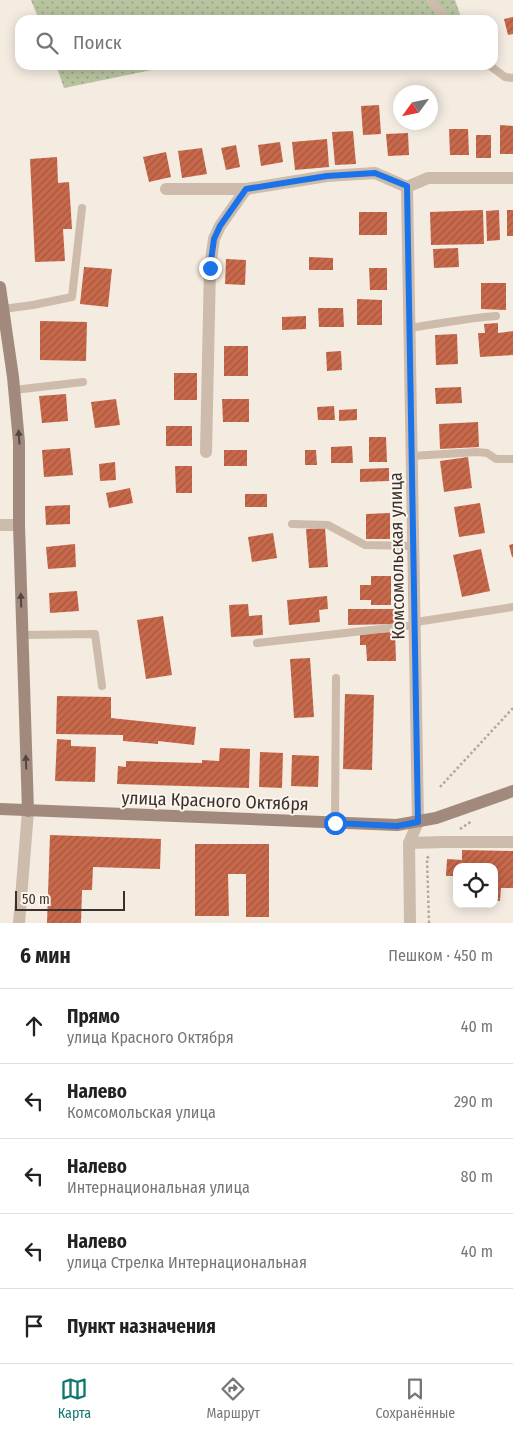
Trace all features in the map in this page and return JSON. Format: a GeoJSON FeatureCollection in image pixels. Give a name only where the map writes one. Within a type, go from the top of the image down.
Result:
{"type":"FeatureCollection","features":[{"type":"Feature","properties":{"kind":"main road"},"geometry":{"type":"LineString","coordinates":[[0,287],[19,442],[19,525],[28,811]]}},
{"type":"Feature","properties":{"kind":"main road","name":"улица Красного Октября"},"geometry":{"type":"LineString","coordinates":[[0,810],[397,826],[436,818],[513,790]]}},
{"type":"Feature","properties":{"kind":"street"},"geometry":{"type":"LineString","coordinates":[[166,189],[246,189],[327,176],[375,173],[407,186],[428,178],[513,178]]}},
{"type":"Feature","properties":{"kind":"street","name":"Комсомольская улица"},"geometry":{"type":"LineString","coordinates":[[407,186],[418,822],[409,843],[410,923]]}},
{"type":"Feature","properties":{"kind":"street"},"geometry":{"type":"LineString","coordinates":[[206,452],[214,239],[220,226],[246,189]]}},
{"type":"Feature","properties":{"kind":"street"},"geometry":{"type":"LineString","coordinates":[[0,525],[19,525]]}},
{"type":"Feature","properties":{"kind":"street"},"geometry":{"type":"LineString","coordinates":[[19,923],[28,811]]}},
{"type":"Feature","properties":{"kind":"street"},"geometry":{"type":"LineString","coordinates":[[409,843],[513,842]]}},
{"type":"Feature","properties":{"kind":"lane"},"geometry":{"type":"LineString","coordinates":[[430,0],[443,15]]}},
{"type":"Feature","properties":{"kind":"lane"},"geometry":{"type":"LineString","coordinates":[[496,70],[505,77],[513,78]]}},
{"type":"Feature","properties":{"kind":"lane"},"geometry":{"type":"LineString","coordinates":[[2,305],[33,305],[72,297],[82,208]]}},
{"type":"Feature","properties":{"kind":"lane"},"geometry":{"type":"LineString","coordinates":[[410,328],[458,322],[477,317],[496,316]]}},
{"type":"Feature","properties":{"kind":"lane"},"geometry":{"type":"LineString","coordinates":[[14,390],[83,382]]}},
{"type":"Feature","properties":{"kind":"lane"},"geometry":{"type":"LineString","coordinates":[[412,456],[477,452],[487,453],[496,459],[513,459]]}},
{"type":"Feature","properties":{"kind":"lane"},"geometry":{"type":"LineString","coordinates":[[292,524],[328,525],[365,545],[414,546]]}},
{"type":"Feature","properties":{"kind":"lane"},"geometry":{"type":"LineString","coordinates":[[257,642],[416,624],[513,607]]}},
{"type":"Feature","properties":{"kind":"lane"},"geometry":{"type":"LineString","coordinates":[[22,635],[95,634],[102,686]]}},
{"type":"Feature","properties":{"kind":"lane"},"geometry":{"type":"LineString","coordinates":[[335,823],[336,678]]}},
{"type":"Feature","properties":{"kind":"path"},"geometry":{"type":"LineString","coordinates":[[440,786],[513,708]]}},
{"type":"Feature","properties":{"kind":"green space"},"geometry":{"type":"Polygon","coordinates":[[[31,0],[455,0],[460,15],[37,15],[31,0]]]}},
{"type":"Feature","properties":{"kind":"green space"},"geometry":{"type":"Polygon","coordinates":[[[58,70],[152,70],[64,88],[58,70]]]}},
{"type":"Feature","properties":{"kind":"building"},"geometry":{"type":"Polygon","coordinates":[[[513,17],[513,34],[508,35],[504,19],[513,17]]]}},
{"type":"Feature","properties":{"kind":"building"},"geometry":{"type":"Polygon","coordinates":[[[379,105],[381,134],[363,135],[361,106],[379,105]]]}},
{"type":"Feature","properties":{"kind":"building"},"geometry":{"type":"Polygon","coordinates":[[[500,125],[513,126],[513,154],[500,154],[500,125]]]}},
{"type":"Feature","properties":{"kind":"building"},"geometry":{"type":"Polygon","coordinates":[[[449,129],[468,129],[469,155],[450,155],[449,129]]]}},
{"type":"Feature","properties":{"kind":"building"},"geometry":{"type":"Polygon","coordinates":[[[353,131],[356,164],[335,165],[332,132],[353,131]]]}},
{"type":"Feature","properties":{"kind":"building"},"geometry":{"type":"Polygon","coordinates":[[[408,133],[409,155],[388,156],[386,134],[408,133]]]}},
{"type":"Feature","properties":{"kind":"building"},"geometry":{"type":"Polygon","coordinates":[[[476,135],[491,135],[491,158],[476,158],[476,135]]]}},
{"type":"Feature","properties":{"kind":"building"},"geometry":{"type":"Polygon","coordinates":[[[327,139],[329,167],[295,170],[292,142],[327,139]]]}},
{"type":"Feature","properties":{"kind":"building"},"geometry":{"type":"Polygon","coordinates":[[[280,142],[283,162],[261,166],[258,145],[280,142]]]}},
{"type":"Feature","properties":{"kind":"building"},"geometry":{"type":"Polygon","coordinates":[[[236,145],[240,167],[226,170],[221,148],[236,145]]]}},
{"type":"Feature","properties":{"kind":"building"},"geometry":{"type":"Polygon","coordinates":[[[202,148],[207,174],[182,178],[178,151],[202,148]]]}},
{"type":"Feature","properties":{"kind":"building"},"geometry":{"type":"Polygon","coordinates":[[[166,152],[171,177],[149,182],[143,157],[166,152]]]}},
{"type":"Feature","properties":{"kind":"building"},"geometry":{"type":"Polygon","coordinates":[[[57,157],[58,183],[69,182],[72,229],[63,229],[65,261],[35,262],[30,159],[57,157]]]}},
{"type":"Feature","properties":{"kind":"building"},"geometry":{"type":"Polygon","coordinates":[[[483,210],[484,244],[431,245],[430,212],[483,210]]]}},
{"type":"Feature","properties":{"kind":"building"},"geometry":{"type":"Polygon","coordinates":[[[499,210],[500,240],[487,241],[486,211],[499,210]]]}},
{"type":"Feature","properties":{"kind":"building"},"geometry":{"type":"Polygon","coordinates":[[[507,210],[513,210],[513,236],[507,236],[507,210]]]}},
{"type":"Feature","properties":{"kind":"building"},"geometry":{"type":"Polygon","coordinates":[[[359,212],[387,212],[387,235],[359,235],[359,212]]]}},
{"type":"Feature","properties":{"kind":"building"},"geometry":{"type":"Polygon","coordinates":[[[458,248],[459,267],[434,268],[433,249],[458,248]]]}},
{"type":"Feature","properties":{"kind":"building"},"geometry":{"type":"Polygon","coordinates":[[[309,257],[333,258],[333,270],[309,270],[309,257]]]}},
{"type":"Feature","properties":{"kind":"building"},"geometry":{"type":"Polygon","coordinates":[[[226,259],[246,260],[245,285],[225,284],[226,259]]]}},
{"type":"Feature","properties":{"kind":"building"},"geometry":{"type":"Polygon","coordinates":[[[84,267],[112,269],[108,307],[80,304],[84,267]]]}},
{"type":"Feature","properties":{"kind":"building"},"geometry":{"type":"Polygon","coordinates":[[[369,268],[387,268],[387,290],[370,290],[369,268]]]}},
{"type":"Feature","properties":{"kind":"building"},"geometry":{"type":"Polygon","coordinates":[[[481,283],[506,283],[506,310],[481,309],[481,283]]]}},
{"type":"Feature","properties":{"kind":"building"},"geometry":{"type":"Polygon","coordinates":[[[357,299],[382,300],[382,325],[357,325],[357,299]]]}},
{"type":"Feature","properties":{"kind":"building"},"geometry":{"type":"Polygon","coordinates":[[[318,308],[343,308],[344,327],[319,327],[318,308]]]}},
{"type":"Feature","properties":{"kind":"building"},"geometry":{"type":"Polygon","coordinates":[[[306,316],[306,329],[282,330],[282,317],[306,316]]]}},
{"type":"Feature","properties":{"kind":"building"},"geometry":{"type":"Polygon","coordinates":[[[40,321],[87,322],[86,361],[40,360],[40,321]]]}},
{"type":"Feature","properties":{"kind":"building"},"geometry":{"type":"Polygon","coordinates":[[[498,323],[498,333],[513,331],[513,355],[480,357],[478,333],[485,333],[484,324],[498,323]]]}},
{"type":"Feature","properties":{"kind":"building"},"geometry":{"type":"Polygon","coordinates":[[[457,334],[458,364],[436,365],[435,335],[457,334]]]}},
{"type":"Feature","properties":{"kind":"building"},"geometry":{"type":"Polygon","coordinates":[[[224,346],[248,346],[248,376],[224,376],[224,346]]]}},
{"type":"Feature","properties":{"kind":"building"},"geometry":{"type":"Polygon","coordinates":[[[341,351],[342,370],[327,371],[326,352],[341,351]]]}},
{"type":"Feature","properties":{"kind":"building"},"geometry":{"type":"Polygon","coordinates":[[[174,373],[197,373],[197,400],[174,400],[174,373]]]}},
{"type":"Feature","properties":{"kind":"building"},"geometry":{"type":"Polygon","coordinates":[[[461,387],[462,403],[436,404],[435,388],[461,387]]]}},
{"type":"Feature","properties":{"kind":"building"},"geometry":{"type":"Polygon","coordinates":[[[66,394],[68,421],[42,423],[39,396],[66,394]]]}},
{"type":"Feature","properties":{"kind":"building"},"geometry":{"type":"Polygon","coordinates":[[[116,399],[120,425],[95,428],[91,402],[116,399]]]}},
{"type":"Feature","properties":{"kind":"building"},"geometry":{"type":"Polygon","coordinates":[[[222,399],[249,399],[249,422],[223,422],[222,399]]]}},
{"type":"Feature","properties":{"kind":"building"},"geometry":{"type":"Polygon","coordinates":[[[334,406],[335,420],[318,420],[317,407],[334,406]]]}},
{"type":"Feature","properties":{"kind":"building"},"geometry":{"type":"Polygon","coordinates":[[[357,409],[357,420],[339,421],[339,410],[357,409]]]}},
{"type":"Feature","properties":{"kind":"building"},"geometry":{"type":"Polygon","coordinates":[[[478,422],[479,447],[440,449],[439,424],[478,422]]]}},
{"type":"Feature","properties":{"kind":"building"},"geometry":{"type":"Polygon","coordinates":[[[166,426],[192,426],[192,446],[166,446],[166,426]]]}},
{"type":"Feature","properties":{"kind":"building"},"geometry":{"type":"Polygon","coordinates":[[[369,437],[386,437],[387,462],[369,462],[369,437]]]}},
{"type":"Feature","properties":{"kind":"building"},"geometry":{"type":"Polygon","coordinates":[[[352,446],[353,463],[331,463],[331,447],[352,446]]]}},
{"type":"Feature","properties":{"kind":"building"},"geometry":{"type":"Polygon","coordinates":[[[70,448],[73,475],[44,477],[42,450],[70,448]]]}},
{"type":"Feature","properties":{"kind":"building"},"geometry":{"type":"Polygon","coordinates":[[[224,450],[247,450],[247,466],[224,466],[224,450]]]}},
{"type":"Feature","properties":{"kind":"building"},"geometry":{"type":"Polygon","coordinates":[[[305,450],[316,450],[317,465],[305,465],[305,450]]]}},
{"type":"Feature","properties":{"kind":"building"},"geometry":{"type":"Polygon","coordinates":[[[468,457],[472,488],[444,492],[440,461],[468,457]]]}},
{"type":"Feature","properties":{"kind":"building"},"geometry":{"type":"Polygon","coordinates":[[[115,462],[116,480],[100,481],[99,464],[115,462]]]}},
{"type":"Feature","properties":{"kind":"building"},"geometry":{"type":"Polygon","coordinates":[[[175,466],[192,466],[192,493],[176,493],[175,466]]]}},
{"type":"Feature","properties":{"kind":"building"},"geometry":{"type":"Polygon","coordinates":[[[389,468],[389,481],[360,482],[360,469],[389,468]]]}},
{"type":"Feature","properties":{"kind":"building"},"geometry":{"type":"Polygon","coordinates":[[[130,488],[133,503],[109,508],[106,493],[130,488]]]}},
{"type":"Feature","properties":{"kind":"building"},"geometry":{"type":"Polygon","coordinates":[[[245,494],[267,494],[267,507],[245,507],[245,494]]]}},
{"type":"Feature","properties":{"kind":"building"},"geometry":{"type":"Polygon","coordinates":[[[480,503],[485,533],[459,537],[454,507],[480,503]]]}},
{"type":"Feature","properties":{"kind":"building"},"geometry":{"type":"Polygon","coordinates":[[[70,505],[70,524],[46,525],[45,506],[70,505]]]}},
{"type":"Feature","properties":{"kind":"building"},"geometry":{"type":"Polygon","coordinates":[[[390,513],[390,539],[366,539],[366,514],[390,513]]]}},
{"type":"Feature","properties":{"kind":"building"},"geometry":{"type":"Polygon","coordinates":[[[325,528],[328,567],[309,568],[306,529],[325,528]]]}},
{"type":"Feature","properties":{"kind":"building"},"geometry":{"type":"Polygon","coordinates":[[[273,533],[277,558],[252,562],[248,537],[273,533]]]}},
{"type":"Feature","properties":{"kind":"building"},"geometry":{"type":"Polygon","coordinates":[[[75,544],[76,567],[48,569],[46,547],[75,544]]]}},
{"type":"Feature","properties":{"kind":"building"},"geometry":{"type":"Polygon","coordinates":[[[513,544],[513,557],[512,557],[509,545],[513,544]]]}},
{"type":"Feature","properties":{"kind":"building"},"geometry":{"type":"Polygon","coordinates":[[[481,549],[490,591],[462,597],[453,555],[481,549]]]}},
{"type":"Feature","properties":{"kind":"building"},"geometry":{"type":"Polygon","coordinates":[[[371,576],[391,576],[391,605],[371,605],[371,600],[360,600],[360,585],[371,585],[371,576]]]}},
{"type":"Feature","properties":{"kind":"building"},"geometry":{"type":"Polygon","coordinates":[[[77,591],[79,611],[50,613],[49,593],[77,591]]]}},
{"type":"Feature","properties":{"kind":"building"},"geometry":{"type":"Polygon","coordinates":[[[327,596],[328,609],[319,610],[320,622],[289,625],[287,600],[327,596]]]}},
{"type":"Feature","properties":{"kind":"building"},"geometry":{"type":"Polygon","coordinates":[[[248,604],[249,616],[262,615],[263,635],[231,637],[229,605],[248,604]]]}},
{"type":"Feature","properties":{"kind":"building"},"geometry":{"type":"Polygon","coordinates":[[[348,609],[394,609],[395,624],[348,625],[348,609]]]}},
{"type":"Feature","properties":{"kind":"building"},"geometry":{"type":"Polygon","coordinates":[[[163,616],[172,675],[146,679],[137,620],[163,616]]]}},
{"type":"Feature","properties":{"kind":"building"},"geometry":{"type":"Polygon","coordinates":[[[395,632],[396,661],[367,661],[366,645],[360,645],[360,633],[395,632]]]}},
{"type":"Feature","properties":{"kind":"building"},"geometry":{"type":"Polygon","coordinates":[[[310,658],[314,717],[294,718],[290,659],[310,658]]]}},
{"type":"Feature","properties":{"kind":"building"},"geometry":{"type":"Polygon","coordinates":[[[345,694],[374,695],[372,770],[343,769],[345,694]]]}},
{"type":"Feature","properties":{"kind":"building"},"geometry":{"type":"Polygon","coordinates":[[[57,696],[111,697],[111,718],[196,727],[194,745],[158,741],[158,744],[123,741],[123,735],[56,734],[57,696]]]}},
{"type":"Feature","properties":{"kind":"building"},"geometry":{"type":"Polygon","coordinates":[[[57,739],[71,740],[71,746],[96,747],[95,782],[55,781],[57,739]]]}},
{"type":"Feature","properties":{"kind":"building"},"geometry":{"type":"Polygon","coordinates":[[[220,748],[250,749],[249,788],[117,784],[118,766],[126,767],[126,761],[202,763],[202,760],[219,761],[220,748]]]}},
{"type":"Feature","properties":{"kind":"building"},"geometry":{"type":"Polygon","coordinates":[[[260,752],[283,753],[282,788],[259,787],[260,752]]]}},
{"type":"Feature","properties":{"kind":"building"},"geometry":{"type":"Polygon","coordinates":[[[292,755],[319,756],[318,787],[291,786],[292,755]]]}},
{"type":"Feature","properties":{"kind":"building"},"geometry":{"type":"Polygon","coordinates":[[[50,835],[161,839],[160,869],[93,867],[92,890],[82,890],[81,923],[47,923],[50,835]]]}},
{"type":"Feature","properties":{"kind":"building"},"geometry":{"type":"Polygon","coordinates":[[[195,844],[269,844],[269,917],[246,917],[246,874],[228,874],[229,916],[195,916],[195,844]]]}},
{"type":"Feature","properties":{"kind":"building"},"geometry":{"type":"Polygon","coordinates":[[[462,850],[513,851],[513,888],[501,888],[500,901],[498,901],[498,863],[453,863],[453,876],[446,876],[447,859],[462,860],[462,850]]]}},
{"type":"Feature","properties":{"kind":"route"},"geometry":{"type":"LineString","coordinates":[[210,268],[214,239],[220,226],[246,189],[327,176],[375,173],[407,186],[418,822],[397,826],[335,823]]}}]}
